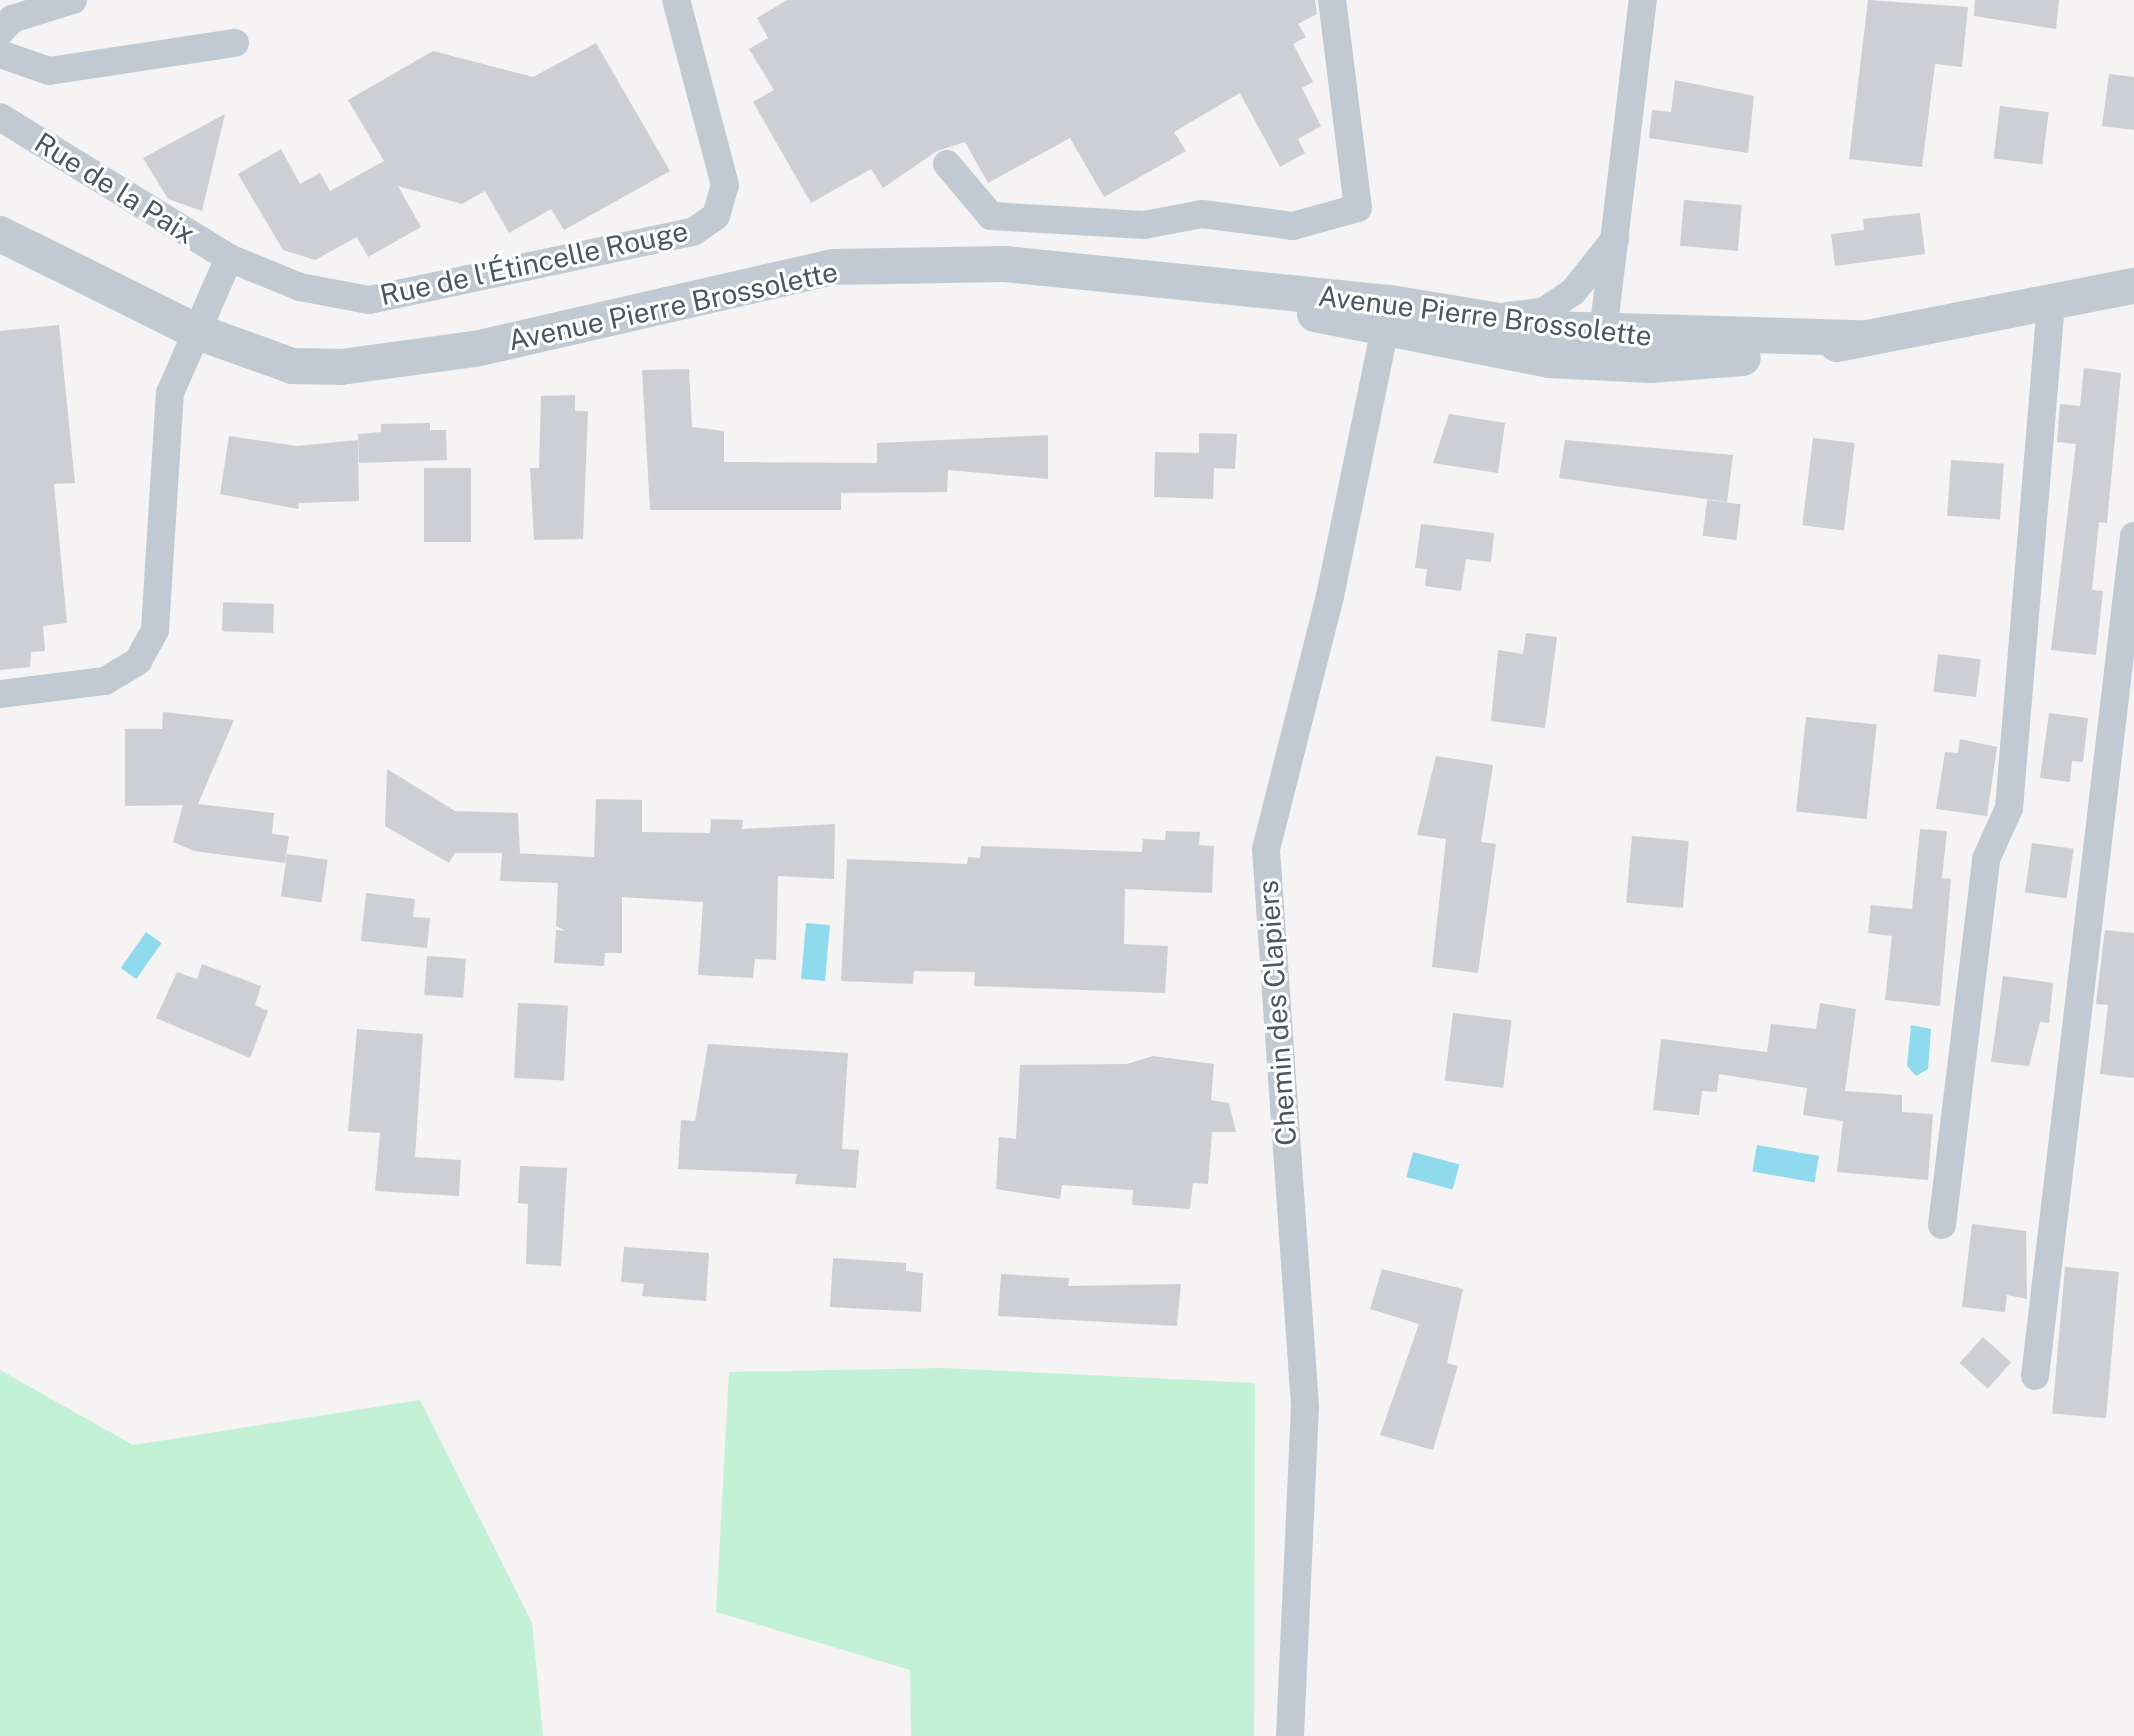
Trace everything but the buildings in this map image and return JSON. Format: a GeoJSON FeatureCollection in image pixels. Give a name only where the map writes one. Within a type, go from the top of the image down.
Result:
{"type":"FeatureCollection","features":[{"type":"Feature","properties":{"kind":"street"},"geometry":{"type":"LineString","coordinates":[[0,32],[12,19],[73,0]]}},
{"type":"Feature","properties":{"kind":"street","name":"Rue de l'Étincelle Rouge"},"geometry":{"type":"LineString","coordinates":[[229,258],[300,287],[369,300],[693,232],[716,216],[725,185],[676,0]]}},
{"type":"Feature","properties":{"kind":"street"},"geometry":{"type":"LineString","coordinates":[[947,164],[991,216],[1144,225],[1202,214],[1293,226],[1358,208],[1332,0]]}},
{"type":"Feature","properties":{"kind":"street"},"geometry":{"type":"LineString","coordinates":[[1602,347],[1643,0]]}},
{"type":"Feature","properties":{"kind":"street"},"geometry":{"type":"LineString","coordinates":[[0,54],[49,71],[235,43]]}},
{"type":"Feature","properties":{"kind":"street","name":"Rue de la Paix"},"geometry":{"type":"LineString","coordinates":[[0,117],[229,258]]}},
{"type":"Feature","properties":{"kind":"street","name":"Avenue Pierre Brossolette"},"geometry":{"type":"LineString","coordinates":[[0,234],[195,331],[292,366],[341,367],[475,349],[832,267],[1005,264],[1205,286],[1387,317],[1488,319],[1602,347]]}},
{"type":"Feature","properties":{"kind":"street"},"geometry":{"type":"LineString","coordinates":[[1488,319],[1543,312],[1573,292],[1615,239]]}},
{"type":"Feature","properties":{"kind":"street"},"geometry":{"type":"LineString","coordinates":[[0,694],[105,681],[138,661],[155,630],[170,393],[229,258]]}},
{"type":"Feature","properties":{"kind":"street","name":"Avenue Pierre Brossolette"},"geometry":{"type":"LineString","coordinates":[[1387,317],[1479,351],[1861,338],[2134,286]]}},
{"type":"Feature","properties":{"kind":"street"},"geometry":{"type":"LineString","coordinates":[[1942,1225],[1986,859],[2009,808],[2051,303]]}},
{"type":"Feature","properties":{"kind":"street","name":"Chemin des Clapiers"},"geometry":{"type":"LineString","coordinates":[[1290,1736],[1305,1406],[1266,849],[1330,596],[1387,317]]}},
{"type":"Feature","properties":{"kind":"street"},"geometry":{"type":"LineString","coordinates":[[2035,1376],[2134,536]]}},
{"type":"Feature","properties":{"kind":"green space"},"geometry":{"type":"Polygon","coordinates":[[[943,1368],[1255,1383],[1254,1736],[911,1736],[910,1670],[716,1612],[729,1372],[943,1368]]]}},
{"type":"Feature","properties":{"kind":"green space"},"geometry":{"type":"Polygon","coordinates":[[[0,1370],[133,1445],[420,1400],[532,1623],[543,1736],[0,1736],[0,1370]]]}},
{"type":"Feature","properties":{"kind":"water"},"geometry":{"type":"Polygon","coordinates":[[[806,923],[830,925],[825,981],[801,979],[806,923]]]}},
{"type":"Feature","properties":{"kind":"water"},"geometry":{"type":"Polygon","coordinates":[[[146,932],[162,943],[136,979],[121,968],[146,932]]]}},
{"type":"Feature","properties":{"kind":"water"},"geometry":{"type":"Polygon","coordinates":[[[1911,1025],[1931,1029],[1928,1069],[1916,1076],[1907,1066],[1911,1025]]]}},
{"type":"Feature","properties":{"kind":"water"},"geometry":{"type":"Polygon","coordinates":[[[1757,1145],[1819,1156],[1814,1183],[1752,1172],[1757,1145]]]}},
{"type":"Feature","properties":{"kind":"water"},"geometry":{"type":"Polygon","coordinates":[[[1413,1152],[1459,1164],[1453,1190],[1406,1177],[1413,1152]]]}}]}
